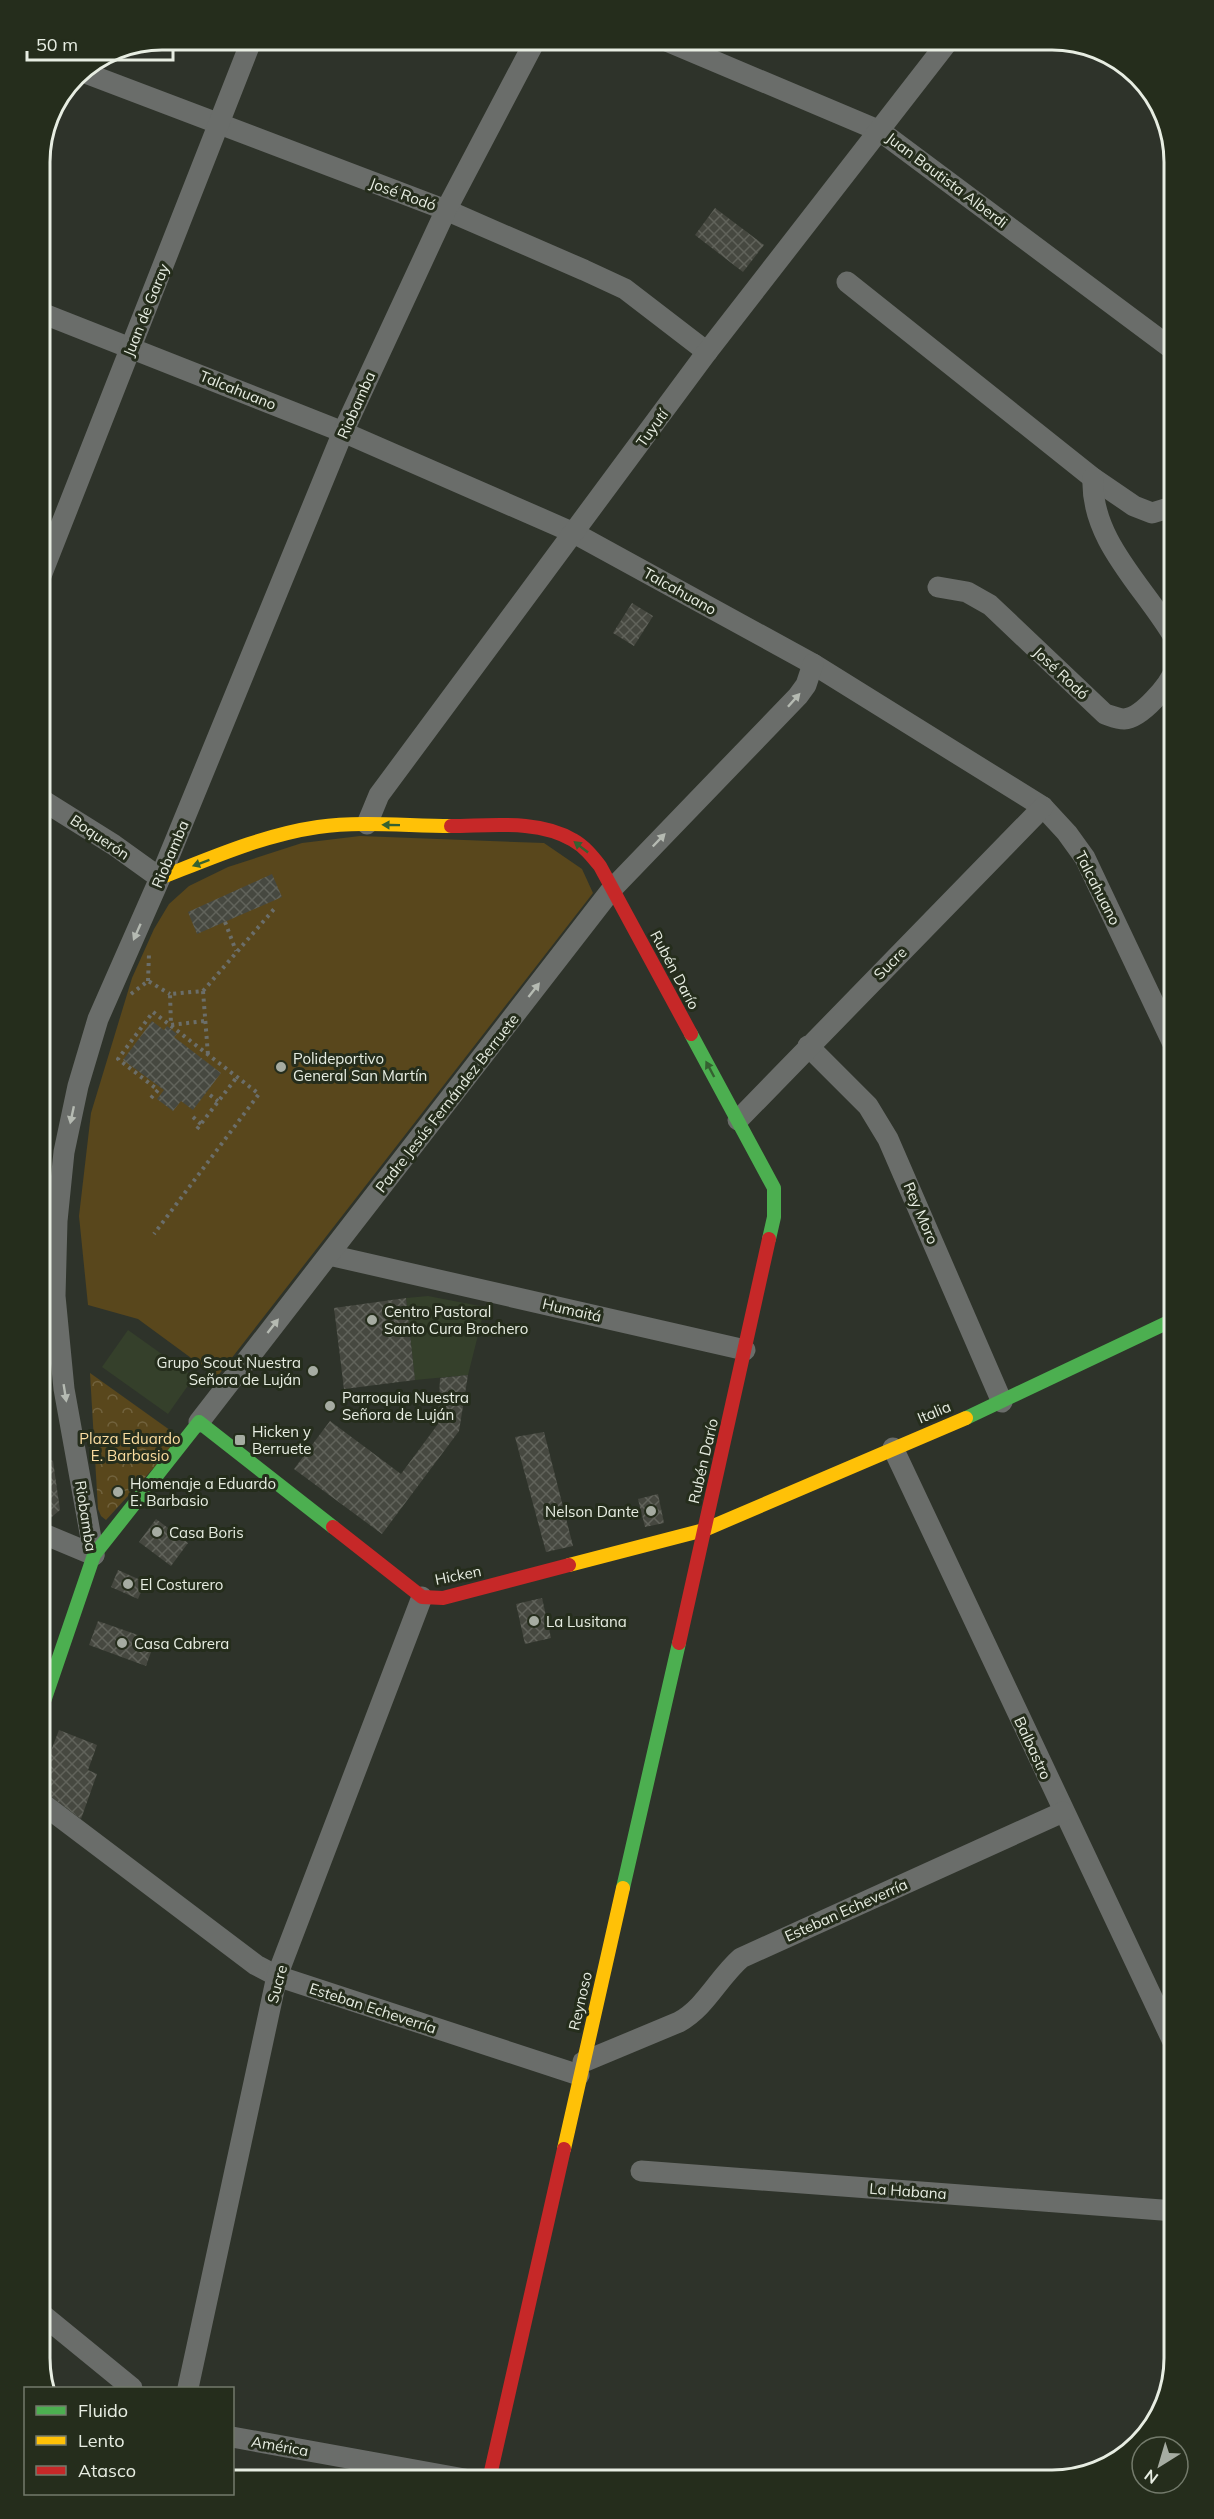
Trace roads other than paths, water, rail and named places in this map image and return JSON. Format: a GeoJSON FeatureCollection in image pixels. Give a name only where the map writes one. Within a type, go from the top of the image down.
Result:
{"type":"FeatureCollection","features":[{"type":"Feature","properties":{"kind":"street","name":"Juan de Garay"},"geometry":{"type":"LineString","coordinates":[[50,553],[248,50]]}},
{"type":"Feature","properties":{"kind":"street","name":"Riobamba"},"geometry":{"type":"LineString","coordinates":[[50,1271],[64,1152],[78,1086],[98,1019],[160,878],[343,432],[446,210],[531,50]]}},
{"type":"Feature","properties":{"kind":"street","name":"Juan Bautista Alberdi"},"geometry":{"type":"LineString","coordinates":[[688,50],[880,131],[1164,343]]}},
{"type":"Feature","properties":{"kind":"street","name":"Tuyutí"},"geometry":{"type":"LineString","coordinates":[[367,824],[379,795],[707,352],[942,50]]}},
{"type":"Feature","properties":{"kind":"street","name":"José Rodó"},"geometry":{"type":"LineString","coordinates":[[90,75],[446,210],[626,289],[707,352]]}},
{"type":"Feature","properties":{"kind":"street"},"geometry":{"type":"LineString","coordinates":[[847,282],[1093,478],[1134,506],[1152,513],[1164,509]]}},
{"type":"Feature","properties":{"kind":"street","name":"Talcahuano"},"geometry":{"type":"LineString","coordinates":[[50,316],[343,432],[574,533],[813,664],[1043,807],[1067,833],[1085,858],[1164,1025]]}},
{"type":"Feature","properties":{"kind":"street"},"geometry":{"type":"LineString","coordinates":[[1093,478],[1092,496],[1097,517],[1113,548],[1164,619]]}},
{"type":"Feature","properties":{"kind":"street","name":"José Rodó"},"geometry":{"type":"LineString","coordinates":[[938,587],[967,592],[990,605],[1105,714],[1123,719],[1132,717],[1146,707],[1164,687]]}},
{"type":"Feature","properties":{"kind":"street","name":"Padre Jesús Fernández Berruete"},"geometry":{"type":"LineString","coordinates":[[94,1555],[612,889],[798,696],[806,685],[813,664]]}},
{"type":"Feature","properties":{"kind":"street","name":"Boquerón"},"geometry":{"type":"LineString","coordinates":[[50,805],[114,845],[160,878]]}},
{"type":"Feature","properties":{"kind":"street","name":"Sucre"},"geometry":{"type":"LineString","coordinates":[[738,1120],[1043,807]]}},
{"type":"Feature","properties":{"kind":"street","name":"Rubén Darío"},"geometry":{"type":"LineString","coordinates":[[160,878],[297,831],[367,824],[529,827],[562,835],[582,845],[600,866],[774,1188],[776,1200],[704,1530]]}},
{"type":"Feature","properties":{"kind":"street","name":"Rey Moro"},"geometry":{"type":"LineString","coordinates":[[808,1046],[868,1106],[888,1138],[1002,1402]]}},
{"type":"Feature","properties":{"kind":"street","name":"Humaitá"},"geometry":{"type":"LineString","coordinates":[[329,1255],[745,1350]]}},
{"type":"Feature","properties":{"kind":"street","name":"Riobamba"},"geometry":{"type":"LineString","coordinates":[[50,1309],[94,1555],[50,1684]]}},
{"type":"Feature","properties":{"kind":"street","name":"Italia"},"geometry":{"type":"LineString","coordinates":[[704,1530],[1002,1402],[1164,1324]]}},
{"type":"Feature","properties":{"kind":"street","name":"Hicken"},"geometry":{"type":"LineString","coordinates":[[198,1422],[422,1597],[443,1598],[704,1530]]}},
{"type":"Feature","properties":{"kind":"street","name":"Balbastro"},"geometry":{"type":"LineString","coordinates":[[893,1448],[1063,1812],[1164,2018]]}},
{"type":"Feature","properties":{"kind":"street","name":"Reynoso"},"geometry":{"type":"LineString","coordinates":[[491,2469],[704,1530]]}},
{"type":"Feature","properties":{"kind":"street"},"geometry":{"type":"LineString","coordinates":[[50,1537],[94,1555]]}},
{"type":"Feature","properties":{"kind":"street","name":"Sucre"},"geometry":{"type":"LineString","coordinates":[[188,2387],[277,1976],[422,1597]]}},
{"type":"Feature","properties":{"kind":"street","name":"Esteban Echeverría"},"geometry":{"type":"LineString","coordinates":[[50,1809],[256,1965],[277,1976],[581,2069],[693,2014],[729,1968],[741,1958],[1063,1812]]}},
{"type":"Feature","properties":{"kind":"street","name":"La Habana"},"geometry":{"type":"LineString","coordinates":[[641,2171],[1164,2210]]}},
{"type":"Feature","properties":{"kind":"street"},"geometry":{"type":"LineString","coordinates":[[50,2321],[131,2387]]}},
{"type":"Feature","properties":{"kind":"street","name":"América"},"geometry":{"type":"LineString","coordinates":[[234,2437],[411,2469]]}},
{"type":"Feature","properties":{"kind":"place","name":"Polideportivo General San Martín"},"geometry":{"type":"Point","coordinates":[281,1067]}},
{"type":"Feature","properties":{"kind":"place","name":"Centro Pastoral Santo Cura Brochero"},"geometry":{"type":"Point","coordinates":[372,1320]}},
{"type":"Feature","properties":{"kind":"place","name":"Grupo Scout Nuestra Señora de Luján"},"geometry":{"type":"Point","coordinates":[313,1371]}},
{"type":"Feature","properties":{"kind":"place","name":"Parroquia Nuestra Señora de Luján"},"geometry":{"type":"Point","coordinates":[330,1406]}},
{"type":"Feature","properties":{"kind":"place","name":"Hicken y Berruete"},"geometry":{"type":"Point","coordinates":[240,1440]}},
{"type":"Feature","properties":{"kind":"place","name":"Homenaje a Eduardo E. Barbasio"},"geometry":{"type":"Point","coordinates":[118,1492]}},
{"type":"Feature","properties":{"kind":"place","name":"Nelson Dante"},"geometry":{"type":"Point","coordinates":[651,1511]}},
{"type":"Feature","properties":{"kind":"place","name":"Casa Boris"},"geometry":{"type":"Point","coordinates":[157,1532]}},
{"type":"Feature","properties":{"kind":"place","name":"El Costurero"},"geometry":{"type":"Point","coordinates":[128,1584]}},
{"type":"Feature","properties":{"kind":"place","name":"La Lusitana"},"geometry":{"type":"Point","coordinates":[534,1621]}},
{"type":"Feature","properties":{"kind":"place","name":"Casa Cabrera"},"geometry":{"type":"Point","coordinates":[122,1643]}},
{"type":"Feature","properties":{"kind":"park label","name":"Plaza Eduardo E. Barbasio"},"geometry":{"type":"Point","coordinates":[130,1446]}}]}
